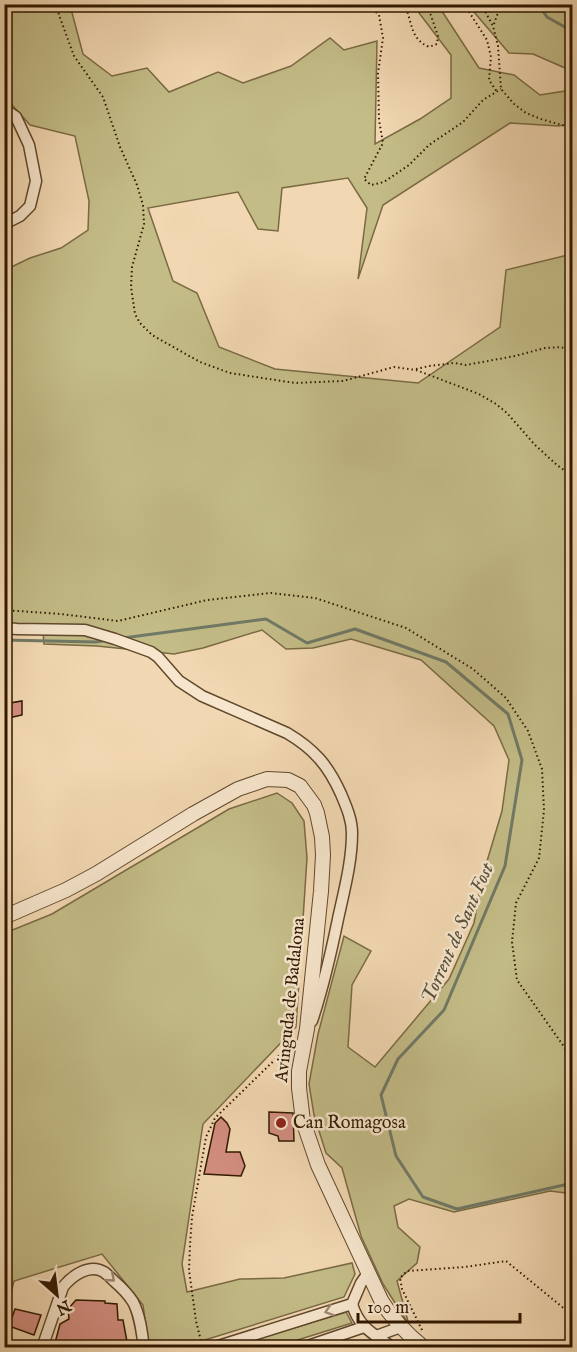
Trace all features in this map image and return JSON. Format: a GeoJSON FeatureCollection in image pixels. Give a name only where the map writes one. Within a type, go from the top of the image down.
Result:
{"type":"FeatureCollection","features":[{"type":"Feature","properties":{"kind":"street"},"geometry":{"type":"LineString","coordinates":[[4,109],[16,117],[29,145],[36,181],[30,206],[20,216],[4,222]]}},
{"type":"Feature","properties":{"kind":"street"},"geometry":{"type":"LineString","coordinates":[[4,628],[85,630],[151,652],[165,663],[179,681],[191,689],[287,733],[310,749],[327,768],[350,816],[352,845],[334,939],[315,1013],[307,1029]]}},
{"type":"Feature","properties":{"kind":"street","name":"Avinguda de Badalona"},"geometry":{"type":"LineString","coordinates":[[4,916],[76,885],[238,789],[267,779],[288,780],[300,786],[314,805],[322,837],[321,891],[307,1029],[299,1071],[303,1121],[318,1165],[386,1309],[401,1328],[425,1343]]}},
{"type":"Feature","properties":{"kind":"street"},"geometry":{"type":"LineString","coordinates":[[42,1347],[63,1287],[75,1275],[89,1269],[103,1271],[123,1289],[133,1302],[144,1347]]}},
{"type":"Feature","properties":{"kind":"street"},"geometry":{"type":"LineString","coordinates":[[368,1273],[360,1283],[352,1304],[356,1316],[364,1327],[393,1347]]}},
{"type":"Feature","properties":{"kind":"street"},"geometry":{"type":"LineString","coordinates":[[212,1347],[352,1304]]}},
{"type":"Feature","properties":{"kind":"street"},"geometry":{"type":"LineString","coordinates":[[302,1347],[364,1327]]}},
{"type":"Feature","properties":{"kind":"street"},"geometry":{"type":"LineString","coordinates":[[376,1336],[401,1328]]}},
{"type":"Feature","properties":{"kind":"path"},"geometry":{"type":"LineString","coordinates":[[57,4],[62,26],[74,56],[103,97],[143,205],[144,224],[132,267],[131,286],[135,314],[152,335],[200,362],[230,373],[296,383],[343,381],[394,367],[414,370],[479,394],[496,404],[535,445],[573,476]]}},
{"type":"Feature","properties":{"kind":"path"},"geometry":{"type":"LineString","coordinates":[[363,4],[380,15],[383,38],[378,73],[379,120],[383,143],[364,178],[371,185],[384,182],[409,165],[429,145],[464,122],[483,99],[501,89]]}},
{"type":"Feature","properties":{"kind":"path"},"geometry":{"type":"LineString","coordinates":[[373,9],[381,4]]}},
{"type":"Feature","properties":{"kind":"path"},"geometry":{"type":"LineString","coordinates":[[404,4],[410,19],[411,30],[420,43],[429,47],[438,44],[438,36],[427,4]]}},
{"type":"Feature","properties":{"kind":"path"},"geometry":{"type":"LineString","coordinates":[[464,4],[487,40],[491,57],[489,80],[497,92]]}},
{"type":"Feature","properties":{"kind":"path"},"geometry":{"type":"LineString","coordinates":[[481,4],[493,26],[498,46],[501,89],[514,104],[526,113],[573,128]]}},
{"type":"Feature","properties":{"kind":"path"},"geometry":{"type":"LineString","coordinates":[[493,26],[501,4]]}},
{"type":"Feature","properties":{"kind":"path"},"geometry":{"type":"LineString","coordinates":[[414,370],[429,366],[466,364],[515,356],[545,348],[561,347],[573,353]]}},
{"type":"Feature","properties":{"kind":"path"},"geometry":{"type":"LineString","coordinates":[[4,610],[118,621],[207,600],[271,593],[315,598],[406,628],[473,669],[506,698],[528,731],[542,770],[544,810],[539,858],[516,903],[512,942],[517,980],[573,1058]]}},
{"type":"Feature","properties":{"kind":"path"},"geometry":{"type":"LineString","coordinates":[[203,1347],[196,1321],[189,1262],[192,1217],[206,1137],[214,1118],[292,1043]]}},
{"type":"Feature","properties":{"kind":"path"},"geometry":{"type":"LineString","coordinates":[[425,1343],[402,1289],[400,1278],[407,1271],[465,1267],[506,1261],[573,1315]]}},
{"type":"Feature","properties":{"kind":"shaded area"},"geometry":{"type":"Polygon","coordinates":[[[5,5],[70,5],[83,54],[112,76],[147,68],[169,92],[218,72],[243,83],[291,66],[330,38],[344,50],[377,41],[375,144],[420,119],[451,98],[451,55],[413,5],[438,5],[479,68],[514,75],[540,95],[572,90],[572,123],[559,126],[510,123],[383,205],[358,279],[367,208],[348,178],[282,188],[278,231],[258,229],[238,192],[148,208],[173,281],[197,293],[219,347],[275,369],[418,383],[500,327],[506,270],[572,254],[572,1200],[566,1193],[550,1191],[454,1212],[409,1199],[394,1206],[398,1227],[420,1247],[417,1263],[397,1281],[409,1325],[383,1284],[361,1236],[342,1168],[326,1153],[314,1115],[309,1084],[318,1034],[344,936],[371,951],[352,985],[348,1047],[375,1067],[449,979],[474,923],[482,878],[502,811],[509,760],[494,726],[421,660],[351,639],[313,648],[286,649],[262,630],[203,648],[174,654],[97,646],[44,644],[43,632],[5,623],[5,270],[30,258],[61,248],[88,230],[89,201],[75,136],[30,125],[5,97],[5,5]]]}},
{"type":"Feature","properties":{"kind":"shaded area"},"geometry":{"type":"Polygon","coordinates":[[[468,5],[551,5],[572,15],[572,71],[533,54],[509,53],[468,5]]]}},
{"type":"Feature","properties":{"kind":"shaded area"},"geometry":{"type":"Polygon","coordinates":[[[277,793],[292,803],[304,821],[307,858],[296,1027],[203,1124],[182,1264],[187,1292],[240,1279],[284,1278],[352,1263],[355,1274],[344,1297],[195,1343],[189,1347],[149,1347],[143,1305],[102,1254],[14,1281],[5,1318],[5,933],[52,914],[229,809],[277,793]]]}},
{"type":"Feature","properties":{"kind":"shaded area"},"geometry":{"type":"Polygon","coordinates":[[[346,1312],[352,1323],[279,1347],[229,1348],[346,1312]]]}},
{"type":"Feature","properties":{"kind":"building"},"geometry":{"type":"Polygon","coordinates":[[[22,701],[22,715],[4,719],[4,704],[22,701]]]}},
{"type":"Feature","properties":{"kind":"building","name":"Can Romagosa"},"geometry":{"type":"Polygon","coordinates":[[[269,1112],[293,1113],[294,1141],[279,1141],[278,1136],[269,1133],[269,1112]]]}},
{"type":"Feature","properties":{"kind":"building"},"geometry":{"type":"Polygon","coordinates":[[[221,1117],[230,1129],[226,1152],[240,1152],[245,1166],[241,1176],[204,1174],[215,1123],[221,1117]]]}},
{"type":"Feature","properties":{"kind":"building"},"geometry":{"type":"Polygon","coordinates":[[[76,1300],[105,1301],[105,1303],[117,1304],[118,1320],[123,1320],[128,1347],[83,1342],[88,1347],[67,1347],[55,1343],[60,1324],[69,1319],[68,1309],[76,1300]]]}},
{"type":"Feature","properties":{"kind":"building"},"geometry":{"type":"Polygon","coordinates":[[[15,1309],[41,1315],[34,1335],[9,1326],[15,1309]]]}},
{"type":"Feature","properties":{"kind":"waterway"},"geometry":{"type":"LineString","coordinates":[[538,4],[547,17],[572,31]]}},
{"type":"Feature","properties":{"kind":"waterway","name":"Torrent de Sant Fost"},"geometry":{"type":"LineString","coordinates":[[123,638],[266,619],[307,643],[355,629],[446,662],[508,714],[522,760],[505,866],[444,1010],[398,1059],[381,1095],[396,1156],[423,1197],[457,1209],[564,1185],[572,1191]]}},
{"type":"Feature","properties":{"kind":"waterway","name":"Torrent de Sant Fost"},"geometry":{"type":"LineString","coordinates":[[4,640],[96,642],[108,640]]}},
{"type":"Feature","properties":{"kind":"place","name":"Can Romagosa"},"geometry":{"type":"Point","coordinates":[281,1123]}}]}
